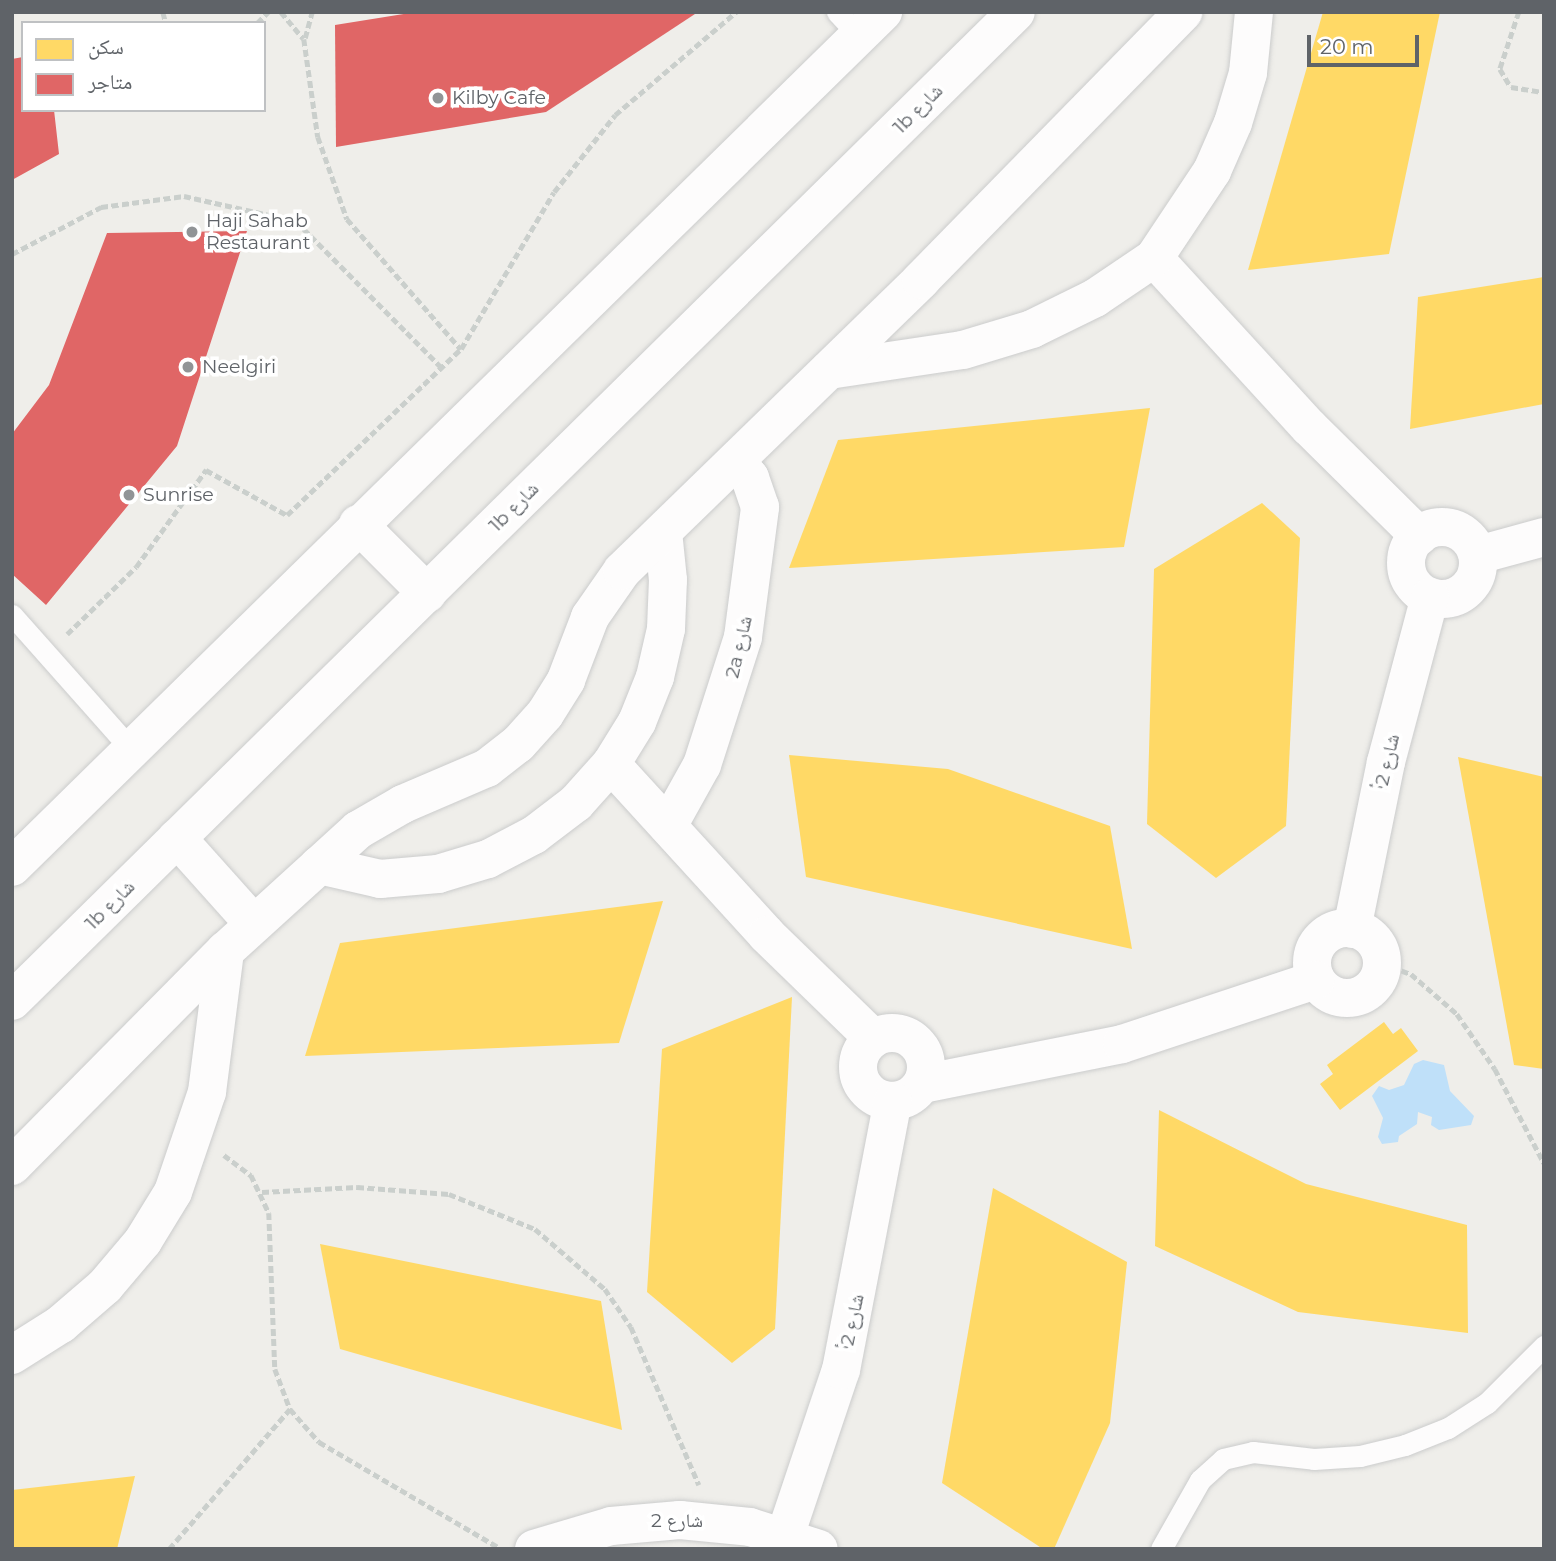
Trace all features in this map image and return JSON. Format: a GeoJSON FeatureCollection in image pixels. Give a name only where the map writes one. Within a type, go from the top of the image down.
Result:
{"type":"FeatureCollection","features":[{"type":"Feature","properties":{"kind":"street","name":"1b شارع"},"geometry":{"type":"LineString","coordinates":[[12,1001],[1016,12]]}},
{"type":"Feature","properties":{"kind":"street"},"geometry":{"type":"LineString","coordinates":[[12,1166],[225,951],[319,865],[380,815],[487,768],[518,744],[545,714],[566,680],[605,593],[1183,12]]}},
{"type":"Feature","properties":{"kind":"street"},"geometry":{"type":"LineString","coordinates":[[829,370],[963,350],[1032,329],[1095,298],[1154,258],[1212,171],[1233,123],[1248,73],[1254,12]]}},
{"type":"Feature","properties":{"kind":"street"},"geometry":{"type":"LineString","coordinates":[[18,857],[358,524],[859,20]]}},
{"type":"Feature","properties":{"kind":"street"},"geometry":{"type":"LineString","coordinates":[[1154,258],[1345,466],[1419,536]]}},
{"type":"Feature","properties":{"kind":"street","name":"2a شارع"},"geometry":{"type":"LineString","coordinates":[[668,826],[702,765],[743,638],[760,507],[750,478],[737,462]]}},
{"type":"Feature","properties":{"kind":"street"},"geometry":{"type":"LineString","coordinates":[[358,524],[427,593]]}},
{"type":"Feature","properties":{"kind":"street"},"geometry":{"type":"LineString","coordinates":[[1429,529],[1454,529],[1465,534],[1478,555],[1470,587],[1452,598],[1430,597],[1408,575],[1407,554],[1419,536],[1429,529]]}},
{"type":"Feature","properties":{"kind":"street"},"geometry":{"type":"LineString","coordinates":[[319,865],[350,875],[409,879],[488,859],[534,835],[566,811],[611,764],[637,722],[655,677],[667,617],[663,532]]}},
{"type":"Feature","properties":{"kind":"street"},"geometry":{"type":"LineString","coordinates":[[1478,555],[1544,537]]}},
{"type":"Feature","properties":{"kind":"street","name":"شارع 2أ"},"geometry":{"type":"LineString","coordinates":[[1352,929],[1386,762],[1430,597]]}},
{"type":"Feature","properties":{"kind":"street"},"geometry":{"type":"LineString","coordinates":[[611,764],[767,935],[873,1038]]}},
{"type":"Feature","properties":{"kind":"street"},"geometry":{"type":"LineString","coordinates":[[177,838],[254,924]]}},
{"type":"Feature","properties":{"kind":"street"},"geometry":{"type":"LineString","coordinates":[[1339,929],[1352,929],[1374,941],[1382,964],[1372,987],[1349,999],[1336,997],[1315,980],[1312,955],[1318,943],[1339,929]]}},
{"type":"Feature","properties":{"kind":"street"},"geometry":{"type":"LineString","coordinates":[[12,1355],[61,1324],[96,1293],[143,1241],[173,1192],[194,1138],[216,1045],[225,951]]}},
{"type":"Feature","properties":{"kind":"street"},"geometry":{"type":"LineString","coordinates":[[907,1093],[926,1059],[921,1047],[899,1032],[873,1038],[863,1047],[859,1077],[878,1098],[907,1093],[1122,1044],[1315,980]]}},
{"type":"Feature","properties":{"kind":"street","name":"شارع 2أ"},"geometry":{"type":"LineString","coordinates":[[802,1542],[816,1454],[844,1359],[907,1093]]}},
{"type":"Feature","properties":{"kind":"street","name":"شارع 2"},"geometry":{"type":"LineString","coordinates":[[534,1549],[577,1533],[634,1522],[715,1522],[802,1542]]}},
{"type":"Feature","properties":{"kind":"lane"},"geometry":{"type":"LineString","coordinates":[[12,615],[130,748]]}},
{"type":"Feature","properties":{"kind":"lane"},"geometry":{"type":"LineString","coordinates":[[1161,1549],[1200,1480],[1223,1460],[1252,1452],[1314,1459],[1360,1456],[1405,1445],[1448,1428],[1488,1403],[1544,1346]]}},
{"type":"Feature","properties":{"kind":"path"},"geometry":{"type":"LineString","coordinates":[[281,12],[304,39]]}},
{"type":"Feature","properties":{"kind":"path"},"geometry":{"type":"LineString","coordinates":[[312,12],[304,39],[318,137],[347,219],[461,349]]}},
{"type":"Feature","properties":{"kind":"path"},"geometry":{"type":"LineString","coordinates":[[45,654],[136,567],[206,470],[287,515],[461,349],[554,192],[615,115],[736,12]]}},
{"type":"Feature","properties":{"kind":"path"},"geometry":{"type":"LineString","coordinates":[[1519,12],[1500,69],[1511,87],[1544,92]]}},
{"type":"Feature","properties":{"kind":"path"},"geometry":{"type":"LineString","coordinates":[[12,254],[101,207],[184,196],[296,221],[442,367]]}},
{"type":"Feature","properties":{"kind":"path"},"geometry":{"type":"LineString","coordinates":[[1382,964],[1411,974],[1457,1014],[1494,1069],[1544,1163]]}},
{"type":"Feature","properties":{"kind":"path"},"geometry":{"type":"LineString","coordinates":[[194,1138],[237,1161],[262,1192],[271,1234],[275,1369],[290,1409],[319,1441],[502,1549]]}},
{"type":"Feature","properties":{"kind":"path"},"geometry":{"type":"LineString","coordinates":[[262,1192],[357,1187],[449,1194],[493,1209],[544,1236],[605,1289],[631,1327],[715,1522]]}},
{"type":"Feature","properties":{"kind":"path"},"geometry":{"type":"LineString","coordinates":[[169,1549],[290,1409]]}},
{"type":"Feature","properties":{"kind":"water"},"geometry":{"type":"Polygon","coordinates":[[[1423,1060],[1444,1065],[1450,1091],[1474,1116],[1471,1125],[1439,1130],[1431,1125],[1432,1117],[1418,1112],[1417,1124],[1399,1136],[1398,1142],[1382,1144],[1378,1137],[1383,1118],[1372,1096],[1379,1086],[1389,1090],[1404,1085],[1414,1064],[1423,1060]]]}},
{"type":"Feature","properties":{"kind":"building: سكن"},"geometry":{"type":"Polygon","coordinates":[[[1323,12],[1440,12],[1389,254],[1248,270],[1323,12]]]}},
{"type":"Feature","properties":{"kind":"building: سكن"},"geometry":{"type":"Polygon","coordinates":[[[1544,277],[1544,404],[1410,429],[1418,297],[1544,277]]]}},
{"type":"Feature","properties":{"kind":"building: سكن"},"geometry":{"type":"Polygon","coordinates":[[[1150,408],[1124,547],[789,568],[838,440],[1150,408]]]}},
{"type":"Feature","properties":{"kind":"building: سكن"},"geometry":{"type":"Polygon","coordinates":[[[1262,503],[1300,538],[1286,826],[1216,878],[1147,824],[1154,569],[1262,503]]]}},
{"type":"Feature","properties":{"kind":"building: سكن"},"geometry":{"type":"Polygon","coordinates":[[[789,755],[948,769],[1110,826],[1132,949],[806,877],[789,755]]]}},
{"type":"Feature","properties":{"kind":"building: سكن"},"geometry":{"type":"Polygon","coordinates":[[[1458,757],[1544,777],[1544,1069],[1514,1065],[1458,757]]]}},
{"type":"Feature","properties":{"kind":"building: سكن"},"geometry":{"type":"Polygon","coordinates":[[[663,901],[619,1043],[305,1056],[340,943],[663,901]]]}},
{"type":"Feature","properties":{"kind":"building: سكن"},"geometry":{"type":"Polygon","coordinates":[[[792,997],[775,1329],[732,1363],[647,1292],[662,1049],[792,997]]]}},
{"type":"Feature","properties":{"kind":"building: سكن"},"geometry":{"type":"Polygon","coordinates":[[[1384,1022],[1393,1034],[1401,1028],[1418,1051],[1340,1110],[1320,1084],[1333,1074],[1327,1065],[1384,1022]]]}},
{"type":"Feature","properties":{"kind":"building: سكن"},"geometry":{"type":"Polygon","coordinates":[[[1159,1110],[1306,1184],[1467,1225],[1468,1333],[1298,1312],[1155,1246],[1159,1110]]]}},
{"type":"Feature","properties":{"kind":"building: سكن"},"geometry":{"type":"Polygon","coordinates":[[[993,1188],[1127,1262],[1110,1423],[1054,1549],[1043,1549],[942,1483],[993,1188]]]}},
{"type":"Feature","properties":{"kind":"building: سكن"},"geometry":{"type":"Polygon","coordinates":[[[320,1244],[601,1301],[622,1430],[340,1349],[320,1244]]]}},
{"type":"Feature","properties":{"kind":"building: سكن"},"geometry":{"type":"Polygon","coordinates":[[[135,1476],[117,1549],[12,1549],[12,1490],[135,1476]]]}},
{"type":"Feature","properties":{"kind":"building: متاجر"},"geometry":{"type":"Polygon","coordinates":[[[416,12],[698,12],[546,112],[336,147],[335,25],[416,12]]]}},
{"type":"Feature","properties":{"kind":"building: متاجر"},"geometry":{"type":"Polygon","coordinates":[[[21,57],[21,112],[54,112],[59,154],[12,180],[12,59],[21,57]]]}},
{"type":"Feature","properties":{"kind":"building: متاجر"},"geometry":{"type":"Polygon","coordinates":[[[247,231],[177,446],[46,605],[12,574],[12,434],[49,385],[107,233],[247,231]]]}},
{"type":"Feature","properties":{"kind":"place","name":"Kilby Cafe"},"geometry":{"type":"Point","coordinates":[438,98]}},
{"type":"Feature","properties":{"kind":"place","name":"Haji Sahab Restaurant"},"geometry":{"type":"Point","coordinates":[192,232]}},
{"type":"Feature","properties":{"kind":"place","name":"Neelgiri"},"geometry":{"type":"Point","coordinates":[188,367]}},
{"type":"Feature","properties":{"kind":"place","name":"Sunrise"},"geometry":{"type":"Point","coordinates":[129,495]}}]}
